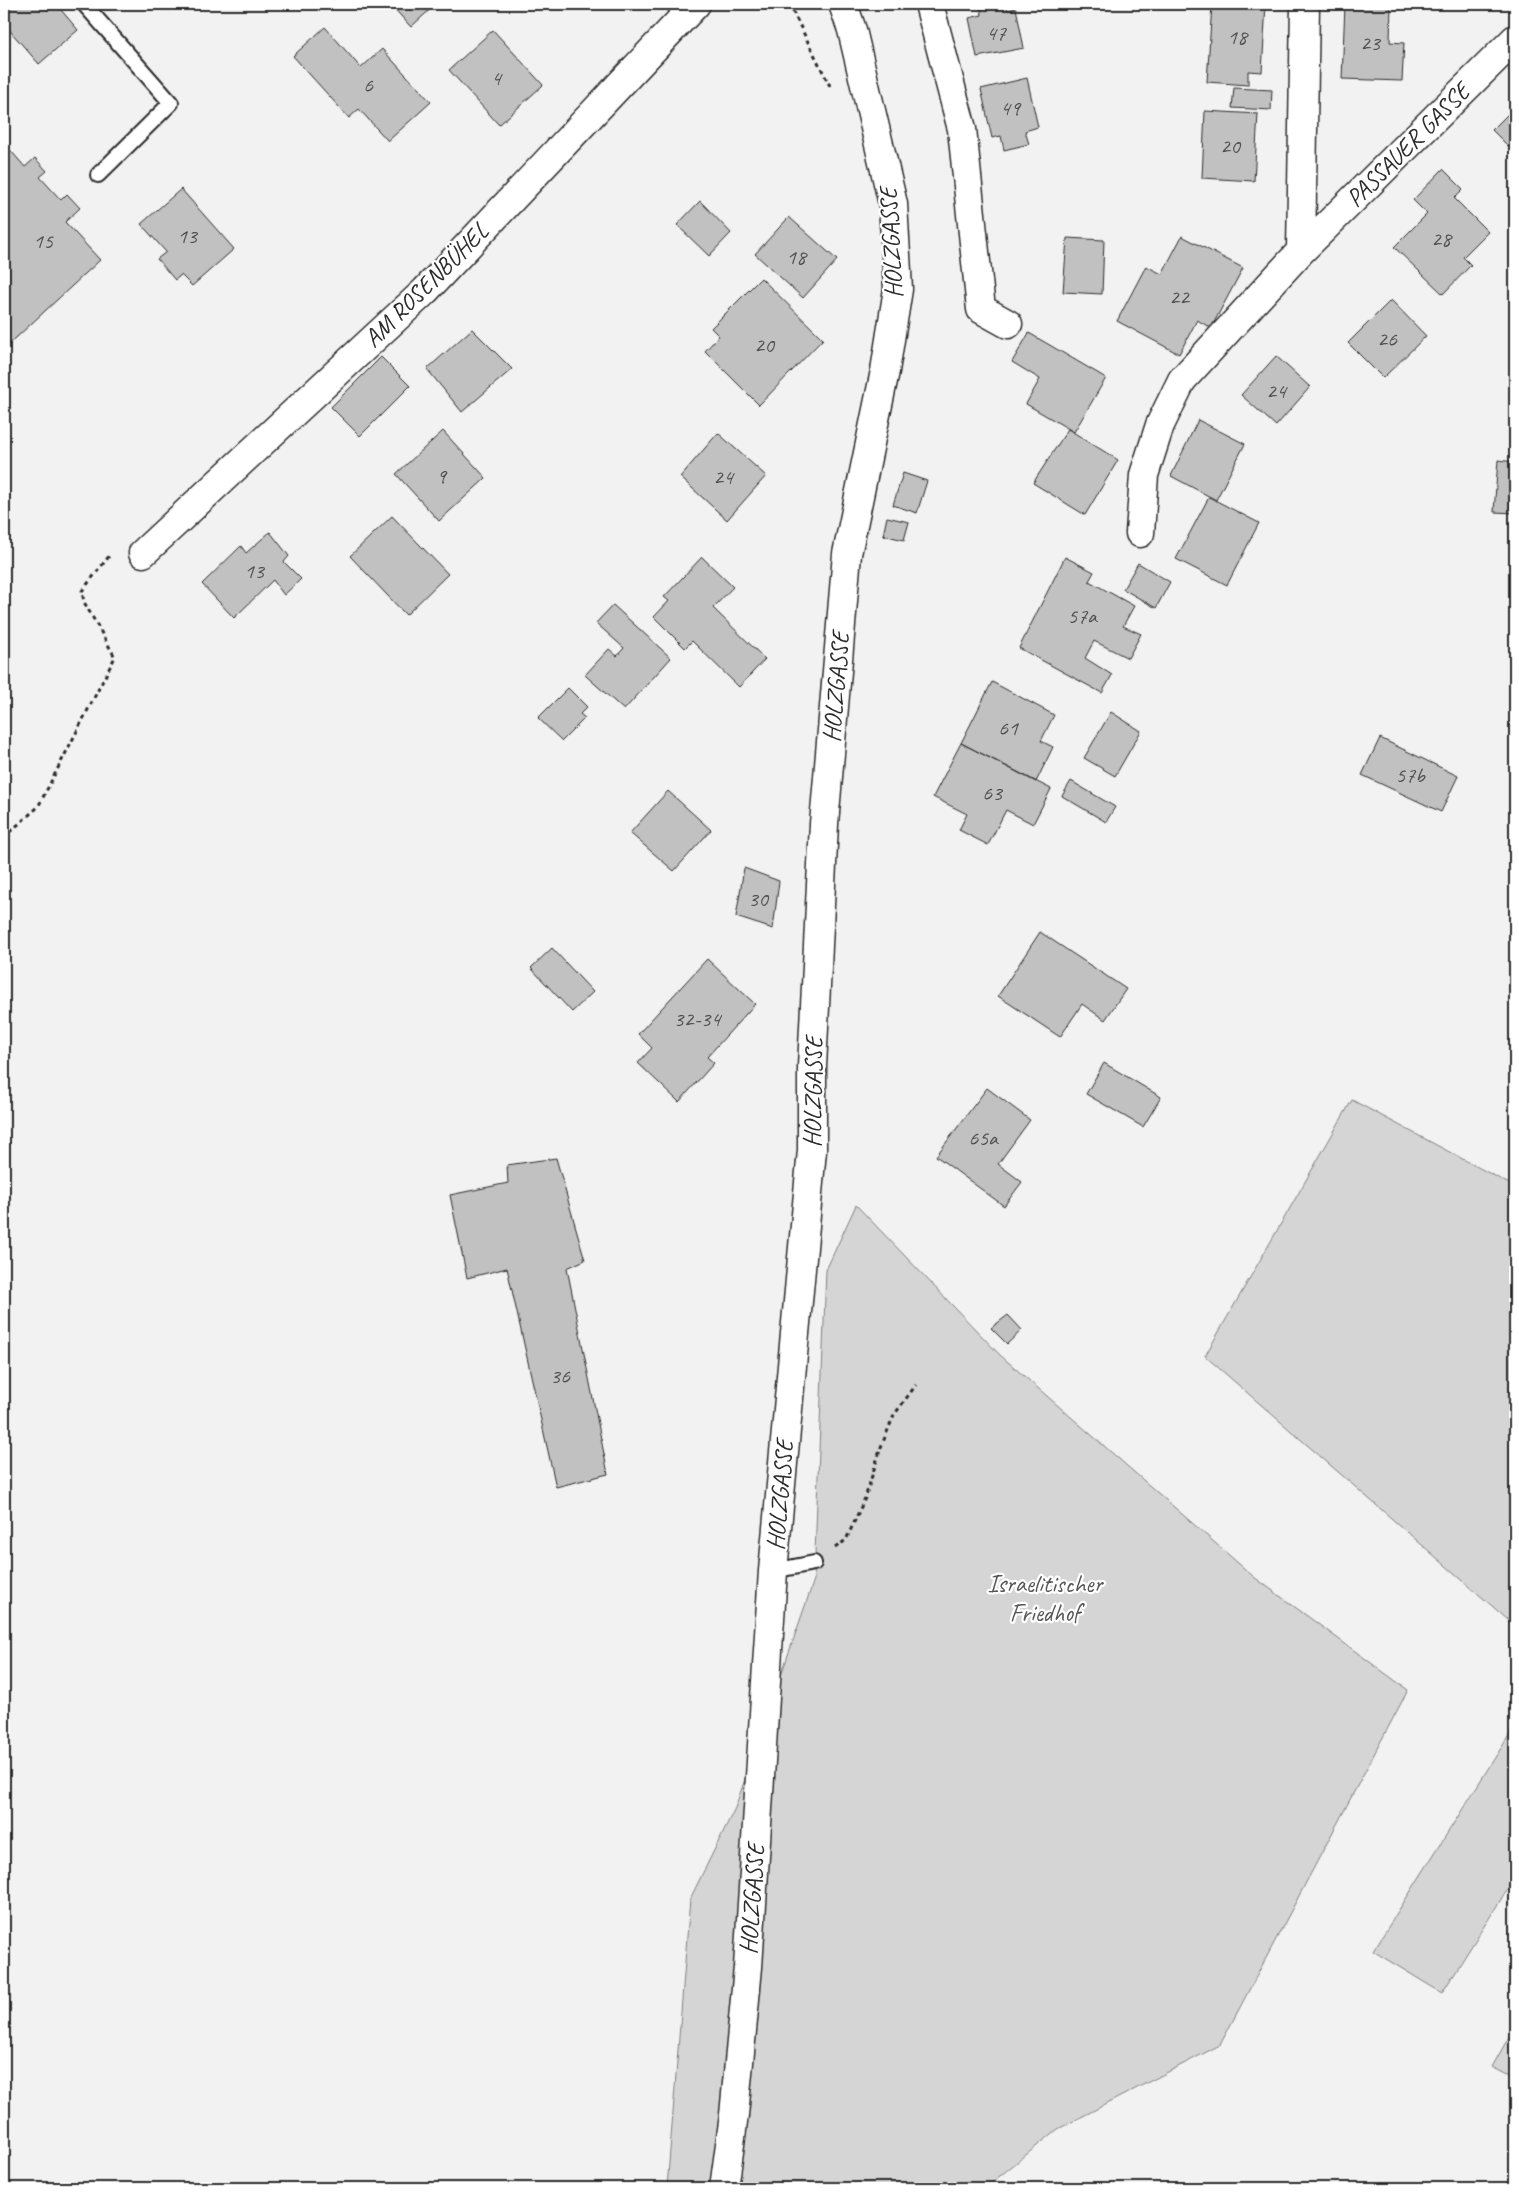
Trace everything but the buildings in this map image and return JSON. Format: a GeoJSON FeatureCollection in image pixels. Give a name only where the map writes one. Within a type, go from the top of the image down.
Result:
{"type":"FeatureCollection","features":[{"type":"Feature","properties":{"kind":"street","name":"AM ROSENBÜHEL"},"geometry":{"type":"LineString","coordinates":[[143,553],[425,291],[696,4]]}},
{"type":"Feature","properties":{"kind":"street","name":"HOLZGASSE"},"geometry":{"type":"LineString","coordinates":[[724,2188],[734,2115],[748,1967],[773,1571],[812,1150],[812,1067],[824,824],[847,554],[885,371],[898,289],[893,204],[852,30],[843,4]]}},
{"type":"Feature","properties":{"kind":"street"},"geometry":{"type":"LineString","coordinates":[[929,4],[962,129],[981,309],[1008,324]]}},
{"type":"Feature","properties":{"kind":"street"},"geometry":{"type":"LineString","coordinates":[[1301,251],[1305,4]]}},
{"type":"Feature","properties":{"kind":"street","name":"PASSAUER GASSE"},"geometry":{"type":"LineString","coordinates":[[1140,532],[1144,475],[1160,425],[1182,380],[1301,251],[1515,39]]}},
{"type":"Feature","properties":{"kind":"lane"},"geometry":{"type":"LineString","coordinates":[[84,4],[171,103],[98,175]]}},
{"type":"Feature","properties":{"kind":"lane"},"geometry":{"type":"LineString","coordinates":[[773,1571],[814,1563]]}},
{"type":"Feature","properties":{"kind":"path"},"geometry":{"type":"LineString","coordinates":[[4,837],[38,807],[115,657],[84,602],[82,592],[116,548],[143,553]]}},
{"type":"Feature","properties":{"kind":"path"},"geometry":{"type":"LineString","coordinates":[[814,1563],[846,1540],[865,1498],[881,1447],[894,1415],[916,1385]]}},
{"type":"Feature","properties":{"kind":"green space"},"geometry":{"type":"Polygon","coordinates":[[[1352,1100],[1515,1187],[1515,1626],[1205,1356],[1352,1100]]]}},
{"type":"Feature","properties":{"kind":"green space","name":"Israelitischer Friedhof"},"geometry":{"type":"Polygon","coordinates":[[[856,1205],[1000,1355],[1254,1577],[1408,1690],[1220,2045],[1058,2129],[985,2188],[667,2188],[690,1899],[735,1808],[814,1580],[826,1270],[856,1205]]]}},
{"type":"Feature","properties":{"kind":"green space"},"geometry":{"type":"Polygon","coordinates":[[[1515,1726],[1515,1877],[1442,1993],[1373,1951],[1515,1726]]]}},
{"type":"Feature","properties":{"kind":"green space"},"geometry":{"type":"Polygon","coordinates":[[[1515,2026],[1515,2079],[1492,2067],[1515,2026]]]}}]}
